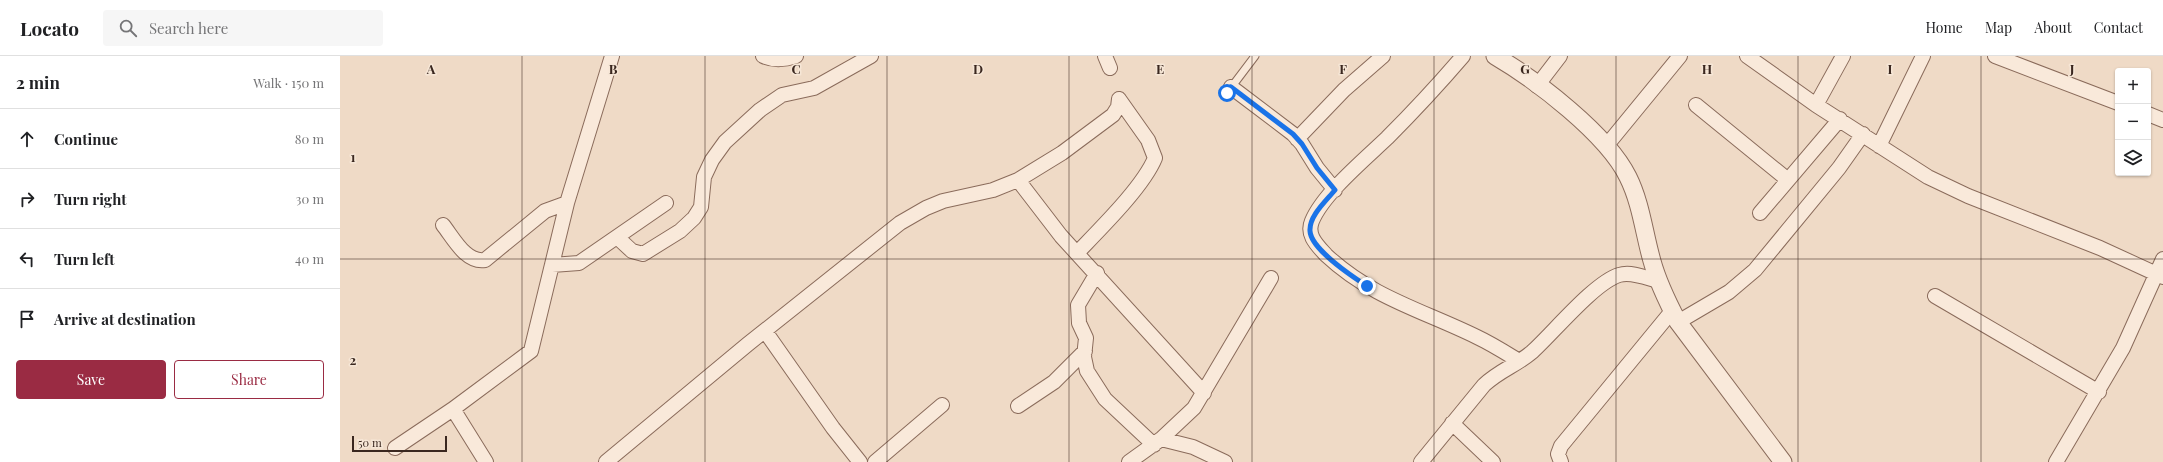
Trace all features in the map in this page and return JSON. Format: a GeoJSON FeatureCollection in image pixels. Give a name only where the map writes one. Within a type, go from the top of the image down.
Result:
{"type":"FeatureCollection","features":[{"type":"Feature","properties":{"kind":"street"},"geometry":{"type":"LineString","coordinates":[[395,448],[453,409],[532,351],[567,203],[612,56]]}},
{"type":"Feature","properties":{"kind":"street"},"geometry":{"type":"LineString","coordinates":[[762,56],[770,59],[783,60],[796,56]]}},
{"type":"Feature","properties":{"kind":"street"},"geometry":{"type":"LineString","coordinates":[[618,238],[632,251],[643,254],[680,231],[694,218],[701,207],[704,177],[712,160],[725,142],[744,124],[776,98],[814,88],[871,56]]}},
{"type":"Feature","properties":{"kind":"street"},"geometry":{"type":"LineString","coordinates":[[1297,139],[1344,90],[1383,56]]}},
{"type":"Feature","properties":{"kind":"street"},"geometry":{"type":"LineString","coordinates":[[1464,56],[1413,112],[1335,190],[1318,211],[1312,222],[1310,232],[1313,240],[1333,261],[1350,275],[1392,300],[1478,337],[1520,361]]}},
{"type":"Feature","properties":{"kind":"street"},"geometry":{"type":"LineString","coordinates":[[1495,56],[1537,86],[1586,125],[1616,156],[1628,177],[1638,203],[1658,281],[1675,317],[1783,462]]}},
{"type":"Feature","properties":{"kind":"street"},"geometry":{"type":"LineString","coordinates":[[1537,86],[1560,56]]}},
{"type":"Feature","properties":{"kind":"street"},"geometry":{"type":"LineString","coordinates":[[1607,145],[1680,56]]}},
{"type":"Feature","properties":{"kind":"street"},"geometry":{"type":"LineString","coordinates":[[1747,56],[1816,105],[1840,119],[1910,166],[1946,186],[2100,248],[2159,276]]}},
{"type":"Feature","properties":{"kind":"street"},"geometry":{"type":"LineString","coordinates":[[1816,105],[1843,56]]}},
{"type":"Feature","properties":{"kind":"street"},"geometry":{"type":"LineString","coordinates":[[1879,146],[1923,56]]}},
{"type":"Feature","properties":{"kind":"street"},"geometry":{"type":"LineString","coordinates":[[1995,56],[2020,61],[2115,102]]}},
{"type":"Feature","properties":{"kind":"street"},"geometry":{"type":"LineString","coordinates":[[1229,90],[1275,120],[1297,139],[1317,168],[1335,190]]}},
{"type":"Feature","properties":{"kind":"street"},"geometry":{"type":"LineString","coordinates":[[606,462],[765,331],[912,215],[943,201],[993,190],[1018,180],[1045,165],[1104,122],[1118,107],[1119,99],[1148,140],[1155,158],[1145,176],[1077,252]]}},
{"type":"Feature","properties":{"kind":"street"},"geometry":{"type":"LineString","coordinates":[[1696,105],[1788,180]]}},
{"type":"Feature","properties":{"kind":"street"},"geometry":{"type":"LineString","coordinates":[[2151,115],[2163,120]]}},
{"type":"Feature","properties":{"kind":"street"},"geometry":{"type":"LineString","coordinates":[[1760,213],[1840,119]]}},
{"type":"Feature","properties":{"kind":"street"},"geometry":{"type":"LineString","coordinates":[[1562,462],[1558,454],[1561,446],[1675,317],[1729,292],[1755,270],[1839,168],[1863,134]]}},
{"type":"Feature","properties":{"kind":"street"},"geometry":{"type":"LineString","coordinates":[[1018,180],[1051,223],[1132,316],[1204,393]]}},
{"type":"Feature","properties":{"kind":"street"},"geometry":{"type":"LineString","coordinates":[[443,225],[470,258],[478,261],[485,260],[545,211],[567,203]]}},
{"type":"Feature","properties":{"kind":"street"},"geometry":{"type":"LineString","coordinates":[[552,265],[579,263],[618,238],[666,203]]}},
{"type":"Feature","properties":{"kind":"street"},"geometry":{"type":"LineString","coordinates":[[2056,462],[2099,392],[2123,348],[2159,276],[2163,259]]}},
{"type":"Feature","properties":{"kind":"street"},"geometry":{"type":"LineString","coordinates":[[1097,274],[1078,305],[1079,323],[1086,338],[1085,363],[1098,390],[1116,410],[1158,442],[1193,447],[1225,462]]}},
{"type":"Feature","properties":{"kind":"street"},"geometry":{"type":"LineString","coordinates":[[1421,462],[1489,380],[1507,367],[1520,361],[1610,278],[1621,274],[1658,281]]}},
{"type":"Feature","properties":{"kind":"street"},"geometry":{"type":"LineString","coordinates":[[1130,462],[1158,442],[1194,408],[1271,278]]}},
{"type":"Feature","properties":{"kind":"street"},"geometry":{"type":"LineString","coordinates":[[1935,296],[2099,392]]}},
{"type":"Feature","properties":{"kind":"street"},"geometry":{"type":"LineString","coordinates":[[765,331],[833,428],[860,462]]}},
{"type":"Feature","properties":{"kind":"street"},"geometry":{"type":"LineString","coordinates":[[1018,406],[1054,382],[1085,351]]}},
{"type":"Feature","properties":{"kind":"street"},"geometry":{"type":"LineString","coordinates":[[875,462],[942,405]]}},
{"type":"Feature","properties":{"kind":"street"},"geometry":{"type":"LineString","coordinates":[[453,409],[486,462]]}},
{"type":"Feature","properties":{"kind":"street"},"geometry":{"type":"LineString","coordinates":[[1452,423],[1493,462]]}},
{"type":"Feature","properties":{"kind":"lane"},"geometry":{"type":"LineString","coordinates":[[1229,90],[1256,56]]}},
{"type":"Feature","properties":{"kind":"route"},"geometry":{"type":"LineString","coordinates":[[1227,93],[1231,87],[1293,134],[1302,144],[1317,168],[1335,190],[1318,211],[1312,222],[1310,232],[1313,240],[1333,261],[1350,275],[1367,286]]}}]}
